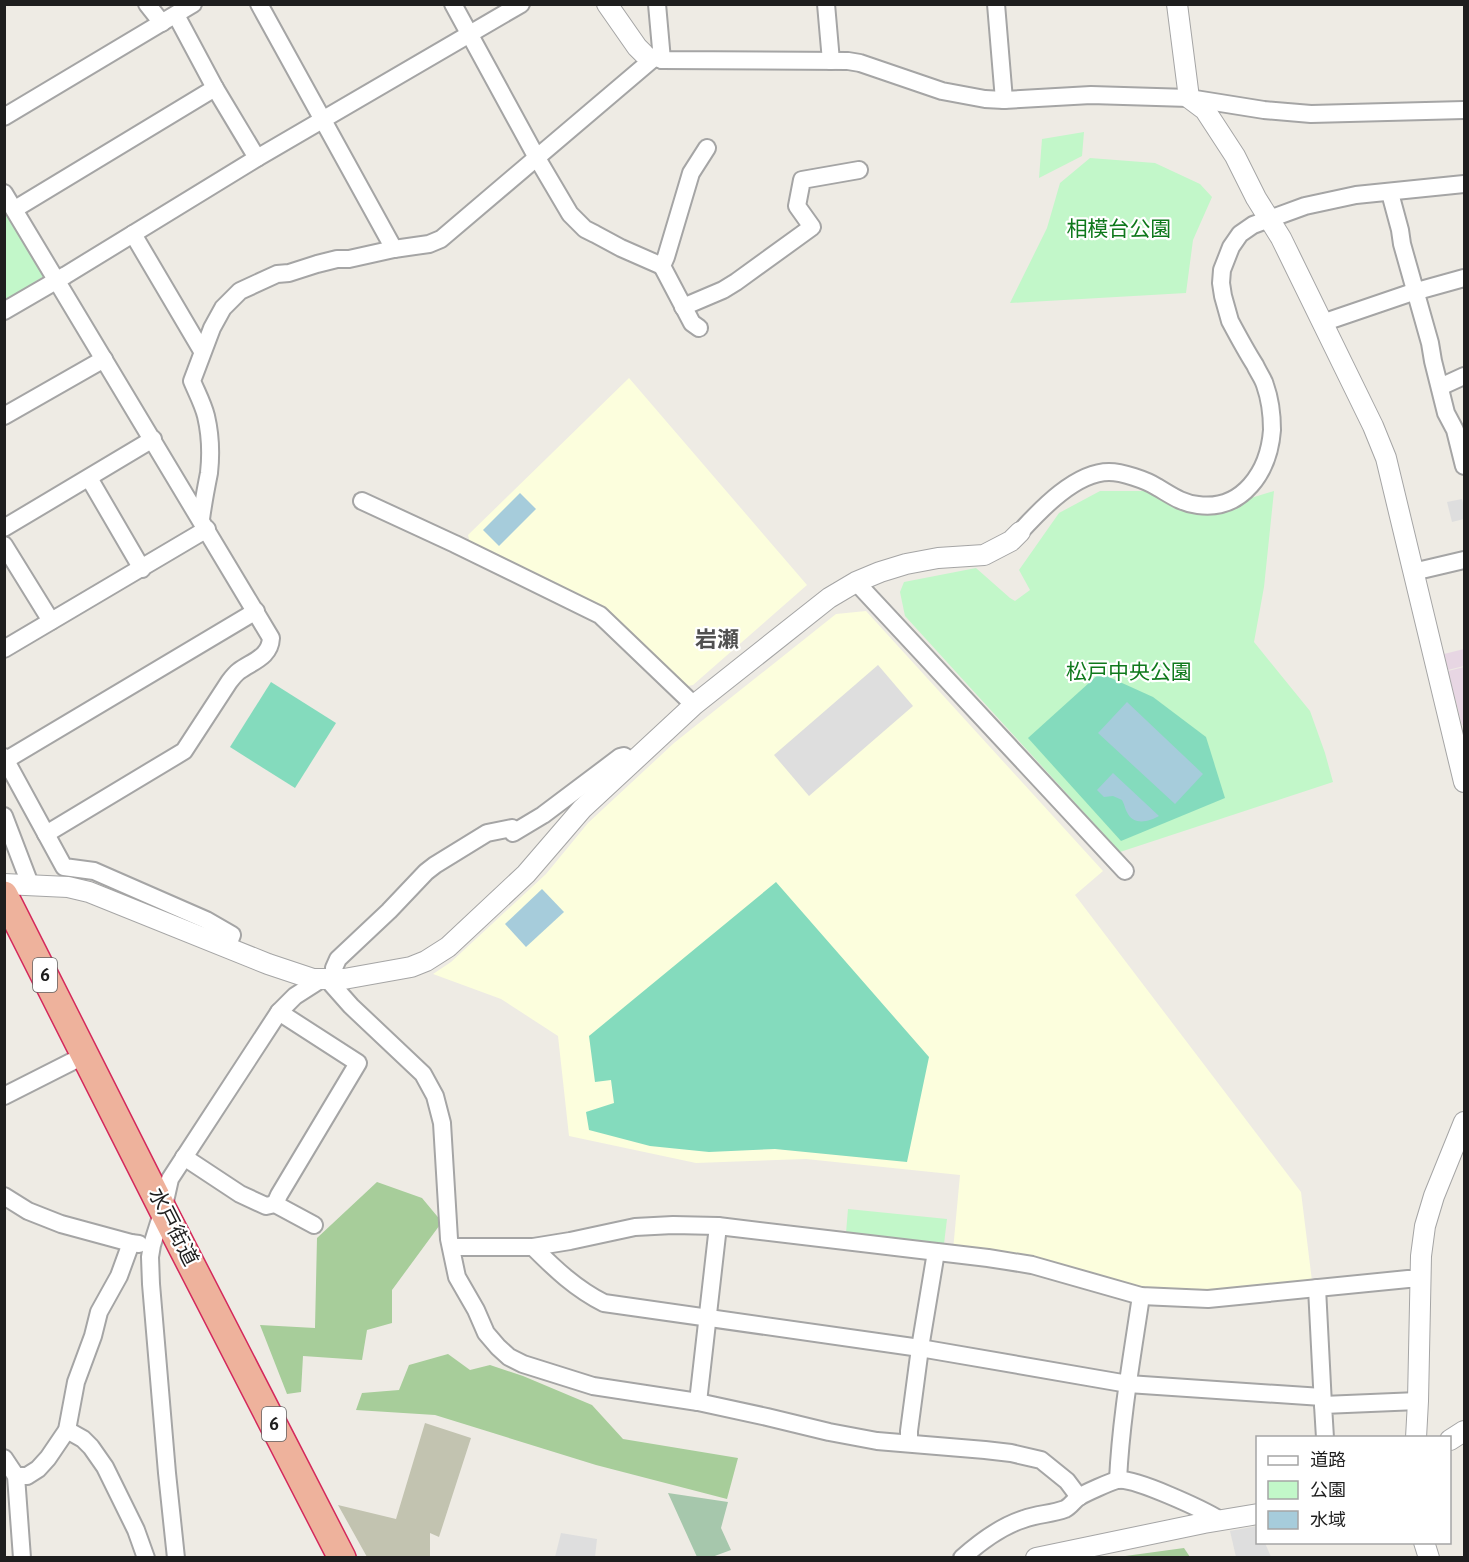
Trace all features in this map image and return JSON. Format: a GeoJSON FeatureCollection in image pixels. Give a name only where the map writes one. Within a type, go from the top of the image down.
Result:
{"type":"FeatureCollection","features":[{"type":"Feature","properties":{"kind":"highway","name":"水戸街道"},"geometry":{"type":"LineString","coordinates":[[4,895],[342,1557]]}},
{"type":"Feature","properties":{"kind":"street"},"geometry":{"type":"LineString","coordinates":[[147,4],[169,19],[215,88],[256,158]]}},
{"type":"Feature","properties":{"kind":"street"},"geometry":{"type":"LineString","coordinates":[[4,117],[193,4]]}},
{"type":"Feature","properties":{"kind":"street"},"geometry":{"type":"LineString","coordinates":[[259,4],[394,249]]}},
{"type":"Feature","properties":{"kind":"street"},"geometry":{"type":"LineString","coordinates":[[453,4],[570,214],[585,229],[662,266],[692,323],[699,328]]}},
{"type":"Feature","properties":{"kind":"street"},"geometry":{"type":"LineString","coordinates":[[4,311],[256,158],[521,4]]}},
{"type":"Feature","properties":{"kind":"street"},"geometry":{"type":"LineString","coordinates":[[607,4],[637,47],[653,57],[860,63],[942,91],[985,99],[1091,95],[1189,98],[1264,110],[1311,114],[1464,110]]}},
{"type":"Feature","properties":{"kind":"street"},"geometry":{"type":"LineString","coordinates":[[204,524],[202,503],[209,471],[209,445],[206,417],[192,381],[202,351],[223,308],[240,291],[277,274],[289,273],[337,259],[349,259],[429,244],[441,239],[653,57],[657,4]]}},
{"type":"Feature","properties":{"kind":"street"},"geometry":{"type":"LineString","coordinates":[[826,4],[831,61]]}},
{"type":"Feature","properties":{"kind":"street"},"geometry":{"type":"LineString","coordinates":[[996,4],[1004,100]]}},
{"type":"Feature","properties":{"kind":"street"},"geometry":{"type":"LineString","coordinates":[[1177,4],[1189,98],[1212,120],[1281,238],[1373,426],[1386,458],[1464,782]]}},
{"type":"Feature","properties":{"kind":"street"},"geometry":{"type":"LineString","coordinates":[[15,209],[215,88]]}},
{"type":"Feature","properties":{"kind":"street"},"geometry":{"type":"LineString","coordinates":[[662,266],[691,173],[707,148]]}},
{"type":"Feature","properties":{"kind":"street"},"geometry":{"type":"LineString","coordinates":[[683,307],[736,282],[812,227],[797,206],[802,180],[859,170]]}},
{"type":"Feature","properties":{"kind":"street"},"geometry":{"type":"LineString","coordinates":[[176,1557],[152,1296],[150,1257],[152,1245],[170,1179],[279,1012],[295,996],[328,980],[411,968],[448,947],[526,874],[582,809],[694,705],[814,609],[856,582],[906,564],[938,558],[984,555],[1011,541],[1049,501],[1080,480],[1094,474],[1110,472],[1131,477],[1155,486],[1186,503],[1215,506],[1245,493],[1263,467],[1272,428],[1265,383],[1230,321],[1224,303],[1222,270],[1231,247],[1240,234],[1253,225],[1305,206],[1356,195],[1464,184]]}},
{"type":"Feature","properties":{"kind":"street"},"geometry":{"type":"LineString","coordinates":[[4,193],[271,638],[271,645],[266,654],[237,672],[229,682],[184,751],[45,834]]}},
{"type":"Feature","properties":{"kind":"street"},"geometry":{"type":"LineString","coordinates":[[1390,193],[1446,413],[1455,430],[1464,466]]}},
{"type":"Feature","properties":{"kind":"street"},"geometry":{"type":"LineString","coordinates":[[133,234],[202,351]]}},
{"type":"Feature","properties":{"kind":"street"},"geometry":{"type":"LineString","coordinates":[[1322,322],[1464,278]]}},
{"type":"Feature","properties":{"kind":"street"},"geometry":{"type":"LineString","coordinates":[[4,416],[104,359]]}},
{"type":"Feature","properties":{"kind":"street"},"geometry":{"type":"LineString","coordinates":[[1440,387],[1464,376]]}},
{"type":"Feature","properties":{"kind":"street"},"geometry":{"type":"LineString","coordinates":[[4,528],[153,439]]}},
{"type":"Feature","properties":{"kind":"street"},"geometry":{"type":"LineString","coordinates":[[88,478],[142,569]]}},
{"type":"Feature","properties":{"kind":"street"},"geometry":{"type":"LineString","coordinates":[[362,501],[600,615],[694,705]]}},
{"type":"Feature","properties":{"kind":"street"},"geometry":{"type":"LineString","coordinates":[[4,649],[142,569],[204,524]]}},
{"type":"Feature","properties":{"kind":"street"},"geometry":{"type":"LineString","coordinates":[[4,545],[51,621]]}},
{"type":"Feature","properties":{"kind":"street"},"geometry":{"type":"LineString","coordinates":[[1413,572],[1464,560]]}},
{"type":"Feature","properties":{"kind":"street"},"geometry":{"type":"LineString","coordinates":[[856,582],[1125,871]]}},
{"type":"Feature","properties":{"kind":"street"},"geometry":{"type":"LineString","coordinates":[[226,948],[232,935],[206,920],[94,872],[64,867],[5,758],[256,611]]}},
{"type":"Feature","properties":{"kind":"street"},"geometry":{"type":"LineString","coordinates":[[328,980],[338,959],[435,864],[487,833],[513,830],[543,815],[620,757],[624,756],[632,762]]}},
{"type":"Feature","properties":{"kind":"street"},"geometry":{"type":"LineString","coordinates":[[4,816],[30,884]]}},
{"type":"Feature","properties":{"kind":"street"},"geometry":{"type":"LineString","coordinates":[[4,884],[68,886],[89,892],[291,972],[328,980],[358,1013],[423,1074],[435,1096],[442,1123],[449,1239],[457,1277],[477,1310],[486,1333],[509,1357],[523,1364],[593,1386],[698,1402],[877,1442],[1011,1453],[1041,1460],[1067,1481],[1079,1497]]}},
{"type":"Feature","properties":{"kind":"street"},"geometry":{"type":"LineString","coordinates":[[275,1204],[358,1063],[279,1012]]}},
{"type":"Feature","properties":{"kind":"street"},"geometry":{"type":"LineString","coordinates":[[4,1096],[85,1055]]}},
{"type":"Feature","properties":{"kind":"street"},"geometry":{"type":"LineString","coordinates":[[1416,1436],[1420,1279],[1425,1226],[1434,1196],[1459,1146],[1464,1122]]}},
{"type":"Feature","properties":{"kind":"street"},"geometry":{"type":"LineString","coordinates":[[184,1157],[240,1194],[266,1206],[275,1204],[314,1225]]}},
{"type":"Feature","properties":{"kind":"street"},"geometry":{"type":"LineString","coordinates":[[4,1196],[28,1211],[61,1224],[131,1243],[152,1245]]}},
{"type":"Feature","properties":{"kind":"street"},"geometry":{"type":"LineString","coordinates":[[452,1247],[533,1247],[635,1227],[718,1226],[1032,1265],[1142,1296],[1208,1299],[1420,1279]]}},
{"type":"Feature","properties":{"kind":"street"},"geometry":{"type":"LineString","coordinates":[[698,1402],[718,1226]]}},
{"type":"Feature","properties":{"kind":"street"},"geometry":{"type":"LineString","coordinates":[[8,1468],[27,1476],[38,1469],[67,1430],[76,1382],[99,1312],[119,1276],[131,1243]]}},
{"type":"Feature","properties":{"kind":"street"},"geometry":{"type":"LineString","coordinates":[[533,1247],[559,1273],[586,1294],[604,1303],[920,1348],[1128,1384],[1323,1401],[1418,1401]]}},
{"type":"Feature","properties":{"kind":"street"},"geometry":{"type":"LineString","coordinates":[[909,1443],[920,1348],[936,1252]]}},
{"type":"Feature","properties":{"kind":"street"},"geometry":{"type":"LineString","coordinates":[[1317,1288],[1325,1436]]}},
{"type":"Feature","properties":{"kind":"street"},"geometry":{"type":"LineString","coordinates":[[1118,1480],[1128,1384],[1142,1296]]}},
{"type":"Feature","properties":{"kind":"street"},"geometry":{"type":"LineString","coordinates":[[67,1430],[91,1447],[105,1467],[136,1530],[146,1557]]}},
{"type":"Feature","properties":{"kind":"street"},"geometry":{"type":"LineString","coordinates":[[8,1468],[22,1557]]}},
{"type":"Feature","properties":{"kind":"street"},"geometry":{"type":"LineString","coordinates":[[962,1557],[999,1530],[1024,1519],[1067,1508],[1079,1497],[1118,1480],[1173,1497],[1208,1512],[1220,1520]]}},
{"type":"Feature","properties":{"kind":"street"},"geometry":{"type":"LineString","coordinates":[[1036,1557],[1256,1514]]}},
{"type":"Feature","properties":{"kind":"shaded area"},"geometry":{"type":"Polygon","coordinates":[[[629,378],[807,585],[693,685],[683,687],[598,606],[470,543],[468,535],[629,378]]]}},
{"type":"Feature","properties":{"kind":"shaded area"},"geometry":{"type":"Polygon","coordinates":[[[1462,499],[1464,519],[1452,522],[1447,502],[1462,499]]]}},
{"type":"Feature","properties":{"kind":"shaded area"},"geometry":{"type":"Polygon","coordinates":[[[866,611],[1103,871],[1075,895],[1301,1192],[1312,1281],[1213,1294],[1140,1287],[953,1250],[960,1175],[806,1159],[696,1163],[569,1136],[558,1036],[501,999],[433,974],[451,962],[546,874],[588,823],[674,743],[836,614],[866,611]]]}},
{"type":"Feature","properties":{"kind":"shaded area"},"geometry":{"type":"Polygon","coordinates":[[[1464,649],[1464,666],[1448,670],[1444,654],[1464,649]]]}},
{"type":"Feature","properties":{"kind":"shaded area"},"geometry":{"type":"Polygon","coordinates":[[[878,665],[913,706],[809,796],[774,755],[878,665]]]}},
{"type":"Feature","properties":{"kind":"shaded area"},"geometry":{"type":"Polygon","coordinates":[[[1464,667],[1464,725],[1462,725],[1448,671],[1464,667]]]}},
{"type":"Feature","properties":{"kind":"shaded area"},"geometry":{"type":"Polygon","coordinates":[[[425,1423],[471,1438],[439,1537],[430,1533],[430,1557],[367,1557],[338,1505],[396,1519],[425,1423]]]}},
{"type":"Feature","properties":{"kind":"shaded area"},"geometry":{"type":"Polygon","coordinates":[[[668,1493],[728,1502],[721,1528],[731,1550],[712,1557],[697,1557],[668,1493]]]}},
{"type":"Feature","properties":{"kind":"shaded area"},"geometry":{"type":"Polygon","coordinates":[[[1256,1526],[1256,1544],[1265,1544],[1271,1557],[1236,1557],[1230,1531],[1256,1526]]]}},
{"type":"Feature","properties":{"kind":"shaded area"},"geometry":{"type":"Polygon","coordinates":[[[561,1533],[597,1539],[595,1557],[555,1557],[561,1533]]]}},
{"type":"Feature","properties":{"kind":"green space"},"geometry":{"type":"Polygon","coordinates":[[[1084,132],[1082,156],[1039,178],[1042,139],[1084,132]]]}},
{"type":"Feature","properties":{"kind":"green space","name":"相模台公園"},"geometry":{"type":"Polygon","coordinates":[[[1090,158],[1155,163],[1200,184],[1212,197],[1193,240],[1186,293],[1010,303],[1047,228],[1060,183],[1090,158]]]}},
{"type":"Feature","properties":{"kind":"green space"},"geometry":{"type":"Polygon","coordinates":[[[4,211],[44,276],[5,301],[4,301],[4,211]]]}},
{"type":"Feature","properties":{"kind":"green space","name":"松戸中央公園"},"geometry":{"type":"Polygon","coordinates":[[[1100,491],[1152,491],[1209,511],[1274,491],[1264,587],[1254,642],[1310,711],[1333,782],[1120,852],[905,616],[900,592],[904,582],[976,568],[1015,601],[1030,590],[1019,570],[1059,513],[1100,491]]]}},
{"type":"Feature","properties":{"kind":"green space"},"geometry":{"type":"Polygon","coordinates":[[[1100,673],[1153,697],[1206,737],[1225,798],[1121,841],[1028,738],[1100,673]]]}},
{"type":"Feature","properties":{"kind":"green space"},"geometry":{"type":"Polygon","coordinates":[[[271,682],[336,723],[295,788],[230,747],[271,682]]]}},
{"type":"Feature","properties":{"kind":"green space"},"geometry":{"type":"Polygon","coordinates":[[[776,882],[929,1057],[907,1162],[775,1149],[709,1152],[650,1146],[589,1130],[586,1112],[614,1103],[611,1080],[595,1082],[589,1036],[776,882]]]}},
{"type":"Feature","properties":{"kind":"green space"},"geometry":{"type":"Polygon","coordinates":[[[377,1182],[422,1198],[442,1222],[392,1290],[392,1323],[367,1330],[362,1360],[303,1356],[301,1392],[287,1394],[260,1325],[315,1328],[317,1238],[377,1182]]]}},
{"type":"Feature","properties":{"kind":"green space"},"geometry":{"type":"Polygon","coordinates":[[[848,1209],[947,1219],[944,1244],[846,1233],[848,1209]]]}},
{"type":"Feature","properties":{"kind":"green space"},"geometry":{"type":"Polygon","coordinates":[[[448,1354],[470,1370],[490,1365],[523,1376],[592,1405],[623,1439],[738,1458],[727,1499],[596,1465],[435,1415],[356,1410],[362,1393],[399,1390],[409,1365],[448,1354]]]}},
{"type":"Feature","properties":{"kind":"green space"},"geometry":{"type":"Polygon","coordinates":[[[1184,1548],[1190,1557],[1118,1557],[1184,1548]]]}},
{"type":"Feature","properties":{"kind":"water"},"geometry":{"type":"Polygon","coordinates":[[[520,493],[536,509],[499,546],[483,530],[520,493]]]}},
{"type":"Feature","properties":{"kind":"water"},"geometry":{"type":"Polygon","coordinates":[[[1127,702],[1203,774],[1175,804],[1098,733],[1127,702]]]}},
{"type":"Feature","properties":{"kind":"water"},"geometry":{"type":"Polygon","coordinates":[[[1113,773],[1159,816],[1147,821],[1135,820],[1127,812],[1122,800],[1113,796],[1104,797],[1097,790],[1113,773]]]}},
{"type":"Feature","properties":{"kind":"water"},"geometry":{"type":"Polygon","coordinates":[[[542,889],[564,912],[526,947],[505,924],[542,889]]]}},
{"type":"Feature","properties":{"kind":"district","name":"岩瀬"},"geometry":{"type":"Point","coordinates":[717,640]}}]}
